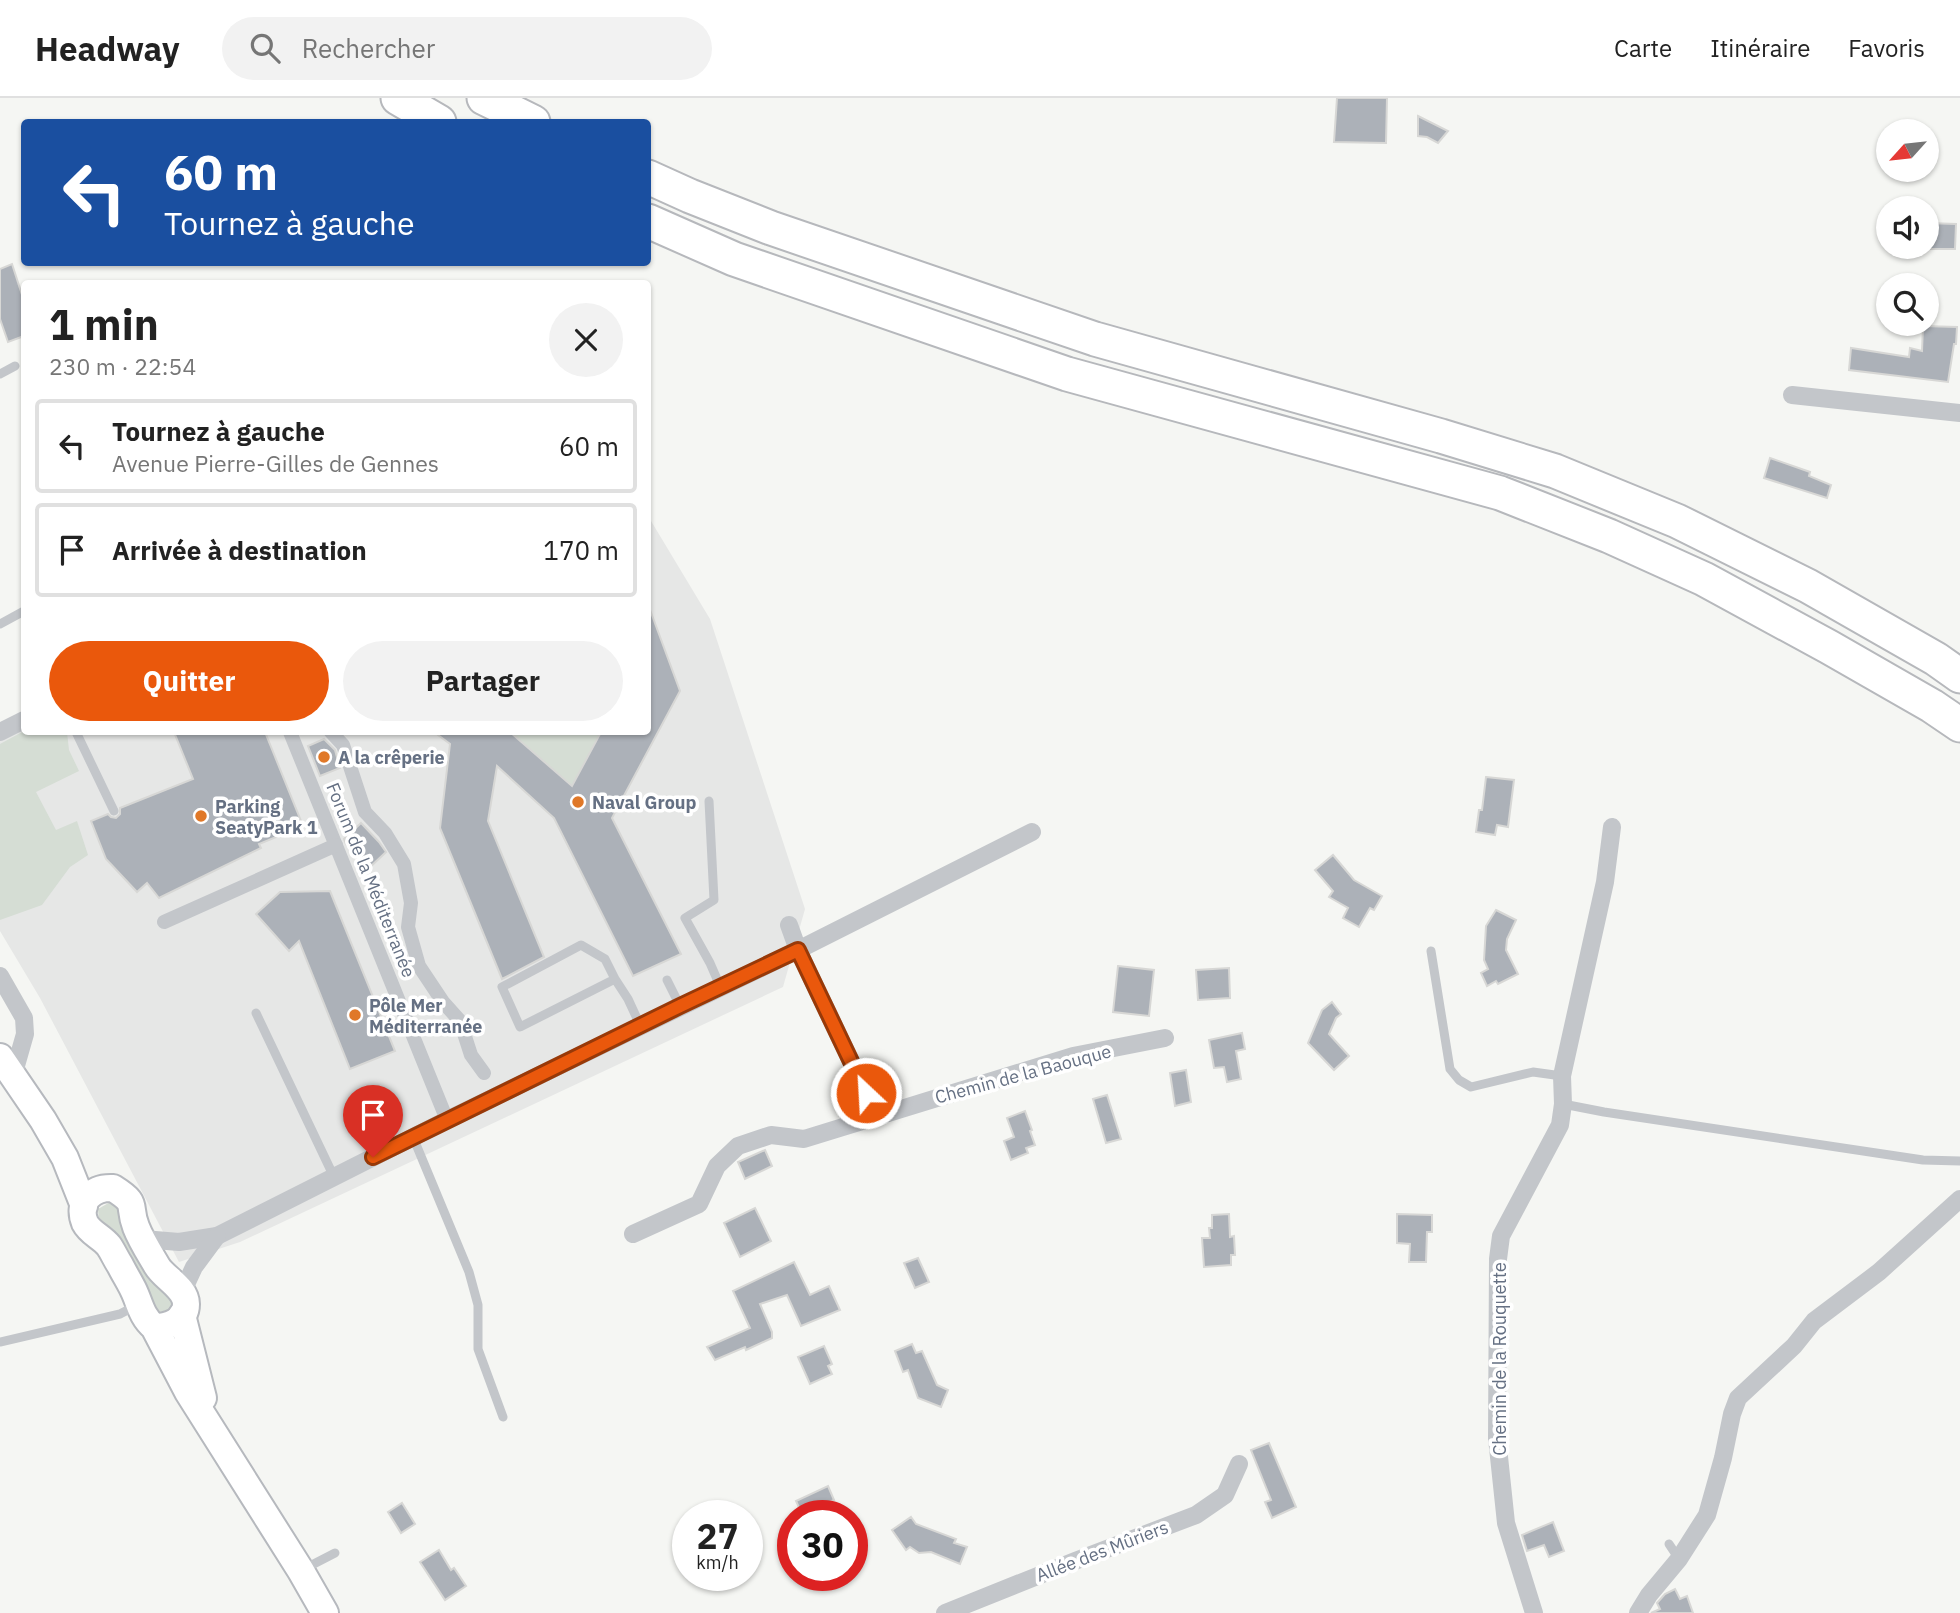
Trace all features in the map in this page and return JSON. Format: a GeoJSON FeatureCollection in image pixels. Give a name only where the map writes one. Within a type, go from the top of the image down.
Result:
{"type":"FeatureCollection","features":[{"type":"Feature","properties":{"kind":"highway"},"geometry":{"type":"LineString","coordinates":[[398,98],[434,119]]}},
{"type":"Feature","properties":{"kind":"highway"},"geometry":{"type":"LineString","coordinates":[[484,98],[527,119]]}},
{"type":"Feature","properties":{"kind":"highway"},"geometry":{"type":"LineString","coordinates":[[651,178],[771,228],[1094,339],[1441,436],[1555,471],[1677,521],[1808,586],[1936,659],[1960,676]]}},
{"type":"Feature","properties":{"kind":"highway"},"geometry":{"type":"LineString","coordinates":[[651,222],[734,260],[1066,374],[1500,493],[1609,536],[1704,579],[1852,660],[1960,725]]}},
{"type":"Feature","properties":{"kind":"main road"},"geometry":{"type":"LineString","coordinates":[[6,1067],[43,1120],[65,1158],[84,1206],[85,1223],[109,1246],[188,1392],[325,1613]]}},
{"type":"Feature","properties":{"kind":"main road"},"geometry":{"type":"LineString","coordinates":[[43,1120],[107,1187]]}},
{"type":"Feature","properties":{"kind":"main road"},"geometry":{"type":"LineString","coordinates":[[84,1206],[92,1192],[107,1187],[130,1200],[136,1227],[182,1304],[199,1388],[214,1433]]}},
{"type":"Feature","properties":{"kind":"main road"},"geometry":{"type":"LineString","coordinates":[[154,1327],[171,1325],[182,1304]]}},
{"type":"Feature","properties":{"kind":"street"},"geometry":{"type":"LineString","coordinates":[[1792,395],[1960,413]]}},
{"type":"Feature","properties":{"kind":"street"},"geometry":{"type":"LineString","coordinates":[[0,732],[21,722]]}},
{"type":"Feature","properties":{"kind":"street","name":"Forum de la Méditerranée"},"geometry":{"type":"LineString","coordinates":[[291,735],[447,1120]]}},
{"type":"Feature","properties":{"kind":"street","name":"Forum de la Méditerranée"},"geometry":{"type":"LineString","coordinates":[[334,735],[343,745],[365,812],[386,833],[404,864],[411,903],[408,926],[419,966],[443,1002],[460,1021],[471,1055],[484,1073]]}},
{"type":"Feature","properties":{"kind":"street","name":"Chemin de la Rouquette"},"geometry":{"type":"LineString","coordinates":[[1534,1613],[1506,1523],[1497,1438],[1498,1259],[1501,1236],[1559,1125],[1563,1104],[1562,1076],[1605,883],[1612,827]]}},
{"type":"Feature","properties":{"kind":"street"},"geometry":{"type":"LineString","coordinates":[[142,1239],[179,1242],[217,1236],[1032,832]]}},
{"type":"Feature","properties":{"kind":"street"},"geometry":{"type":"LineString","coordinates":[[164,922],[336,845]]}},
{"type":"Feature","properties":{"kind":"street"},"geometry":{"type":"LineString","coordinates":[[789,925],[798,950],[877,1116]]}},
{"type":"Feature","properties":{"kind":"street"},"geometry":{"type":"LineString","coordinates":[[0,976],[24,1018],[25,1034],[6,1067]]}},
{"type":"Feature","properties":{"kind":"street","name":"Chemin de la Baouque"},"geometry":{"type":"LineString","coordinates":[[633,1234],[699,1204],[717,1166],[738,1146],[771,1135],[804,1139],[1073,1056],[1165,1038]]}},
{"type":"Feature","properties":{"kind":"street"},"geometry":{"type":"LineString","coordinates":[[1638,1613],[1674,1551],[1707,1515],[1738,1398],[1794,1346],[1815,1321],[1879,1272],[1960,1199]]}},
{"type":"Feature","properties":{"kind":"street"},"geometry":{"type":"LineString","coordinates":[[182,1304],[194,1266],[217,1236]]}},
{"type":"Feature","properties":{"kind":"street","name":"Allée des Mûriers"},"geometry":{"type":"LineString","coordinates":[[945,1613],[1196,1515],[1225,1495],[1239,1464]]}},
{"type":"Feature","properties":{"kind":"lane"},"geometry":{"type":"LineString","coordinates":[[0,374],[15,366]]}},
{"type":"Feature","properties":{"kind":"lane"},"geometry":{"type":"LineString","coordinates":[[0,624],[21,613]]}},
{"type":"Feature","properties":{"kind":"lane"},"geometry":{"type":"LineString","coordinates":[[77,735],[114,811]]}},
{"type":"Feature","properties":{"kind":"lane"},"geometry":{"type":"LineString","coordinates":[[709,801],[714,900],[685,918],[720,986]]}},
{"type":"Feature","properties":{"kind":"lane"},"geometry":{"type":"LineString","coordinates":[[615,979],[520,1027],[502,988],[581,945],[605,959],[640,1026]]}},
{"type":"Feature","properties":{"kind":"lane"},"geometry":{"type":"LineString","coordinates":[[1431,951],[1450,1069],[1459,1080],[1471,1087],[1533,1072],[1562,1076]]}},
{"type":"Feature","properties":{"kind":"lane"},"geometry":{"type":"LineString","coordinates":[[667,980],[680,1006]]}},
{"type":"Feature","properties":{"kind":"lane"},"geometry":{"type":"LineString","coordinates":[[256,1013],[334,1177]]}},
{"type":"Feature","properties":{"kind":"lane"},"geometry":{"type":"LineString","coordinates":[[1563,1104],[1869,1153],[1923,1160],[1960,1161]]}},
{"type":"Feature","properties":{"kind":"lane"},"geometry":{"type":"LineString","coordinates":[[413,1137],[469,1272],[478,1305],[478,1349],[503,1417]]}},
{"type":"Feature","properties":{"kind":"lane"},"geometry":{"type":"LineString","coordinates":[[0,1342],[120,1314],[138,1304]]}},
{"type":"Feature","properties":{"kind":"lane"},"geometry":{"type":"LineString","coordinates":[[300,1571],[335,1553]]}},
{"type":"Feature","properties":{"kind":"shaded area"},"geometry":{"type":"Polygon","coordinates":[[[651,521],[710,619],[805,909],[783,987],[240,1242],[179,1262],[40,998],[0,931],[0,739],[21,726],[21,735],[651,735],[651,521]]]}},
{"type":"Feature","properties":{"kind":"shaded area"},"geometry":{"type":"Polygon","coordinates":[[[21,733],[21,735],[67,735],[69,750],[79,771],[36,792],[56,830],[77,821],[88,855],[70,867],[42,905],[0,920],[0,744],[21,733]]]}},
{"type":"Feature","properties":{"kind":"shaded area"},"geometry":{"type":"Polygon","coordinates":[[[513,735],[599,735],[572,786],[513,735]]]}},
{"type":"Feature","properties":{"kind":"shaded area"},"geometry":{"type":"Polygon","coordinates":[[[112,1201],[123,1209],[172,1294],[173,1309],[160,1315],[147,1308],[99,1223],[98,1209],[112,1201]]]}},
{"type":"Feature","properties":{"kind":"building"},"geometry":{"type":"Polygon","coordinates":[[[1337,98],[1387,98],[1386,143],[1334,142],[1337,98]]]}},
{"type":"Feature","properties":{"kind":"building"},"geometry":{"type":"Polygon","coordinates":[[[1418,116],[1448,131],[1438,143],[1418,136],[1418,116]]]}},
{"type":"Feature","properties":{"kind":"building"},"geometry":{"type":"Polygon","coordinates":[[[1939,223],[1956,224],[1955,249],[1939,249],[1939,223]]]}},
{"type":"Feature","properties":{"kind":"building"},"geometry":{"type":"Polygon","coordinates":[[[12,264],[21,292],[21,337],[8,342],[0,319],[0,269],[12,264]]]}},
{"type":"Feature","properties":{"kind":"building"},"geometry":{"type":"Polygon","coordinates":[[[1939,326],[1957,327],[1948,382],[1849,370],[1851,348],[1909,357],[1910,348],[1922,351],[1923,336],[1939,336],[1939,326]]]}},
{"type":"Feature","properties":{"kind":"building"},"geometry":{"type":"Polygon","coordinates":[[[1770,458],[1810,472],[1809,476],[1831,485],[1827,498],[1764,478],[1770,458]]]}},
{"type":"Feature","properties":{"kind":"building","name":"Naval Group"},"geometry":{"type":"Polygon","coordinates":[[[651,612],[680,691],[612,818],[681,954],[633,976],[554,818],[497,766],[488,821],[544,957],[502,979],[440,828],[450,744],[438,735],[513,735],[572,786],[599,735],[651,735],[651,612]]]}},
{"type":"Feature","properties":{"kind":"building","name":"Parking SeatyPark 1"},"geometry":{"type":"Polygon","coordinates":[[[175,735],[266,735],[303,826],[259,844],[261,848],[159,898],[147,883],[137,892],[106,859],[91,821],[108,814],[116,818],[120,814],[120,808],[193,779],[175,735]]]}},
{"type":"Feature","properties":{"kind":"building"},"geometry":{"type":"Polygon","coordinates":[[[324,739],[335,750],[340,768],[320,776],[308,746],[324,739]]]}},
{"type":"Feature","properties":{"kind":"building"},"geometry":{"type":"Polygon","coordinates":[[[1486,777],[1514,780],[1508,827],[1497,825],[1495,835],[1476,832],[1486,777]]]}},
{"type":"Feature","properties":{"kind":"building"},"geometry":{"type":"Polygon","coordinates":[[[361,823],[386,852],[369,868],[344,839],[361,823]]]}},
{"type":"Feature","properties":{"kind":"building"},"geometry":{"type":"Polygon","coordinates":[[[1333,855],[1354,880],[1382,896],[1374,910],[1370,908],[1359,927],[1343,918],[1348,908],[1329,897],[1333,891],[1315,870],[1333,855]]]}},
{"type":"Feature","properties":{"kind":"building"},"geometry":{"type":"Polygon","coordinates":[[[330,891],[395,1051],[350,1069],[299,941],[289,951],[256,914],[280,892],[330,891]]]}},
{"type":"Feature","properties":{"kind":"building"},"geometry":{"type":"Polygon","coordinates":[[[1496,910],[1516,920],[1507,939],[1506,950],[1518,974],[1498,984],[1496,981],[1487,986],[1481,973],[1488,969],[1484,960],[1486,926],[1496,910]]]}},
{"type":"Feature","properties":{"kind":"building"},"geometry":{"type":"Polygon","coordinates":[[[1118,966],[1154,970],[1149,1016],[1113,1012],[1118,966]]]}},
{"type":"Feature","properties":{"kind":"building"},"geometry":{"type":"Polygon","coordinates":[[[1229,968],[1230,998],[1198,1000],[1196,970],[1229,968]]]}},
{"type":"Feature","properties":{"kind":"building"},"geometry":{"type":"Polygon","coordinates":[[[1332,1002],[1341,1014],[1336,1018],[1329,1034],[1349,1056],[1334,1070],[1308,1043],[1322,1010],[1332,1002]]]}},
{"type":"Feature","properties":{"kind":"building"},"geometry":{"type":"Polygon","coordinates":[[[1242,1033],[1245,1049],[1236,1051],[1241,1079],[1227,1082],[1224,1067],[1214,1068],[1209,1040],[1242,1033]]]}},
{"type":"Feature","properties":{"kind":"building"},"geometry":{"type":"Polygon","coordinates":[[[1186,1070],[1191,1102],[1175,1106],[1170,1073],[1186,1070]]]}},
{"type":"Feature","properties":{"kind":"building"},"geometry":{"type":"Polygon","coordinates":[[[1107,1095],[1121,1139],[1106,1143],[1093,1099],[1107,1095]]]}},
{"type":"Feature","properties":{"kind":"building"},"geometry":{"type":"Polygon","coordinates":[[[1025,1111],[1035,1145],[1026,1148],[1028,1153],[1011,1160],[1004,1141],[1014,1137],[1007,1118],[1025,1111]]]}},
{"type":"Feature","properties":{"kind":"building"},"geometry":{"type":"Polygon","coordinates":[[[765,1150],[772,1166],[745,1179],[738,1162],[765,1150]]]}},
{"type":"Feature","properties":{"kind":"building"},"geometry":{"type":"Polygon","coordinates":[[[755,1208],[771,1241],[740,1257],[724,1223],[755,1208]]]}},
{"type":"Feature","properties":{"kind":"building"},"geometry":{"type":"Polygon","coordinates":[[[1229,1214],[1230,1237],[1234,1236],[1235,1255],[1231,1255],[1231,1265],[1204,1267],[1202,1238],[1210,1238],[1212,1215],[1229,1214]]]}},
{"type":"Feature","properties":{"kind":"building"},"geometry":{"type":"Polygon","coordinates":[[[1397,1214],[1432,1215],[1432,1232],[1427,1232],[1426,1262],[1409,1262],[1410,1244],[1397,1243],[1397,1214]]]}},
{"type":"Feature","properties":{"kind":"building"},"geometry":{"type":"Polygon","coordinates":[[[918,1258],[929,1282],[915,1288],[904,1263],[918,1258]]]}},
{"type":"Feature","properties":{"kind":"building"},"geometry":{"type":"Polygon","coordinates":[[[794,1262],[810,1295],[829,1286],[840,1310],[801,1326],[787,1295],[760,1304],[772,1338],[715,1360],[707,1347],[750,1328],[733,1291],[794,1262]]]}},
{"type":"Feature","properties":{"kind":"building"},"geometry":{"type":"Polygon","coordinates":[[[912,1344],[916,1353],[922,1351],[937,1385],[948,1390],[941,1407],[918,1398],[908,1370],[903,1372],[895,1351],[912,1344]]]}},
{"type":"Feature","properties":{"kind":"building"},"geometry":{"type":"Polygon","coordinates":[[[824,1346],[832,1364],[828,1366],[832,1374],[810,1384],[798,1357],[824,1346]]]}},
{"type":"Feature","properties":{"kind":"building"},"geometry":{"type":"Polygon","coordinates":[[[1269,1443],[1296,1507],[1272,1518],[1265,1502],[1271,1500],[1251,1450],[1269,1443]]]}},
{"type":"Feature","properties":{"kind":"building"},"geometry":{"type":"Polygon","coordinates":[[[828,1486],[834,1500],[798,1500],[828,1486]]]}},
{"type":"Feature","properties":{"kind":"building"},"geometry":{"type":"Polygon","coordinates":[[[402,1503],[415,1524],[401,1533],[388,1512],[402,1503]]]}},
{"type":"Feature","properties":{"kind":"building"},"geometry":{"type":"Polygon","coordinates":[[[911,1517],[916,1524],[956,1539],[954,1543],[967,1547],[960,1564],[931,1552],[919,1553],[910,1547],[906,1550],[892,1530],[911,1517]]]}},
{"type":"Feature","properties":{"kind":"building"},"geometry":{"type":"Polygon","coordinates":[[[1553,1522],[1564,1551],[1549,1557],[1544,1545],[1527,1551],[1522,1535],[1553,1522]]]}},
{"type":"Feature","properties":{"kind":"building"},"geometry":{"type":"Polygon","coordinates":[[[439,1550],[451,1570],[454,1568],[466,1586],[445,1600],[420,1562],[439,1550]]]}},
{"type":"Feature","properties":{"kind":"building"},"geometry":{"type":"Polygon","coordinates":[[[1675,1589],[1680,1599],[1687,1596],[1693,1613],[1651,1613],[1660,1609],[1657,1603],[1665,1594],[1675,1589]]]}},
{"type":"Feature","properties":{"kind":"place","name":"A la crêperie"},"geometry":{"type":"Point","coordinates":[324,757]}},
{"type":"Feature","properties":{"kind":"place","name":"Naval Group"},"geometry":{"type":"Point","coordinates":[578,802]}},
{"type":"Feature","properties":{"kind":"place","name":"Parking SeatyPark 1"},"geometry":{"type":"Point","coordinates":[201,816]}},
{"type":"Feature","properties":{"kind":"place","name":"Pôle Mer Méditerranée"},"geometry":{"type":"Point","coordinates":[355,1015]}},
{"type":"Feature","properties":{"kind":"route"},"geometry":{"type":"LineString","coordinates":[[373,1157],[798,950],[866,1093]]}}]}
